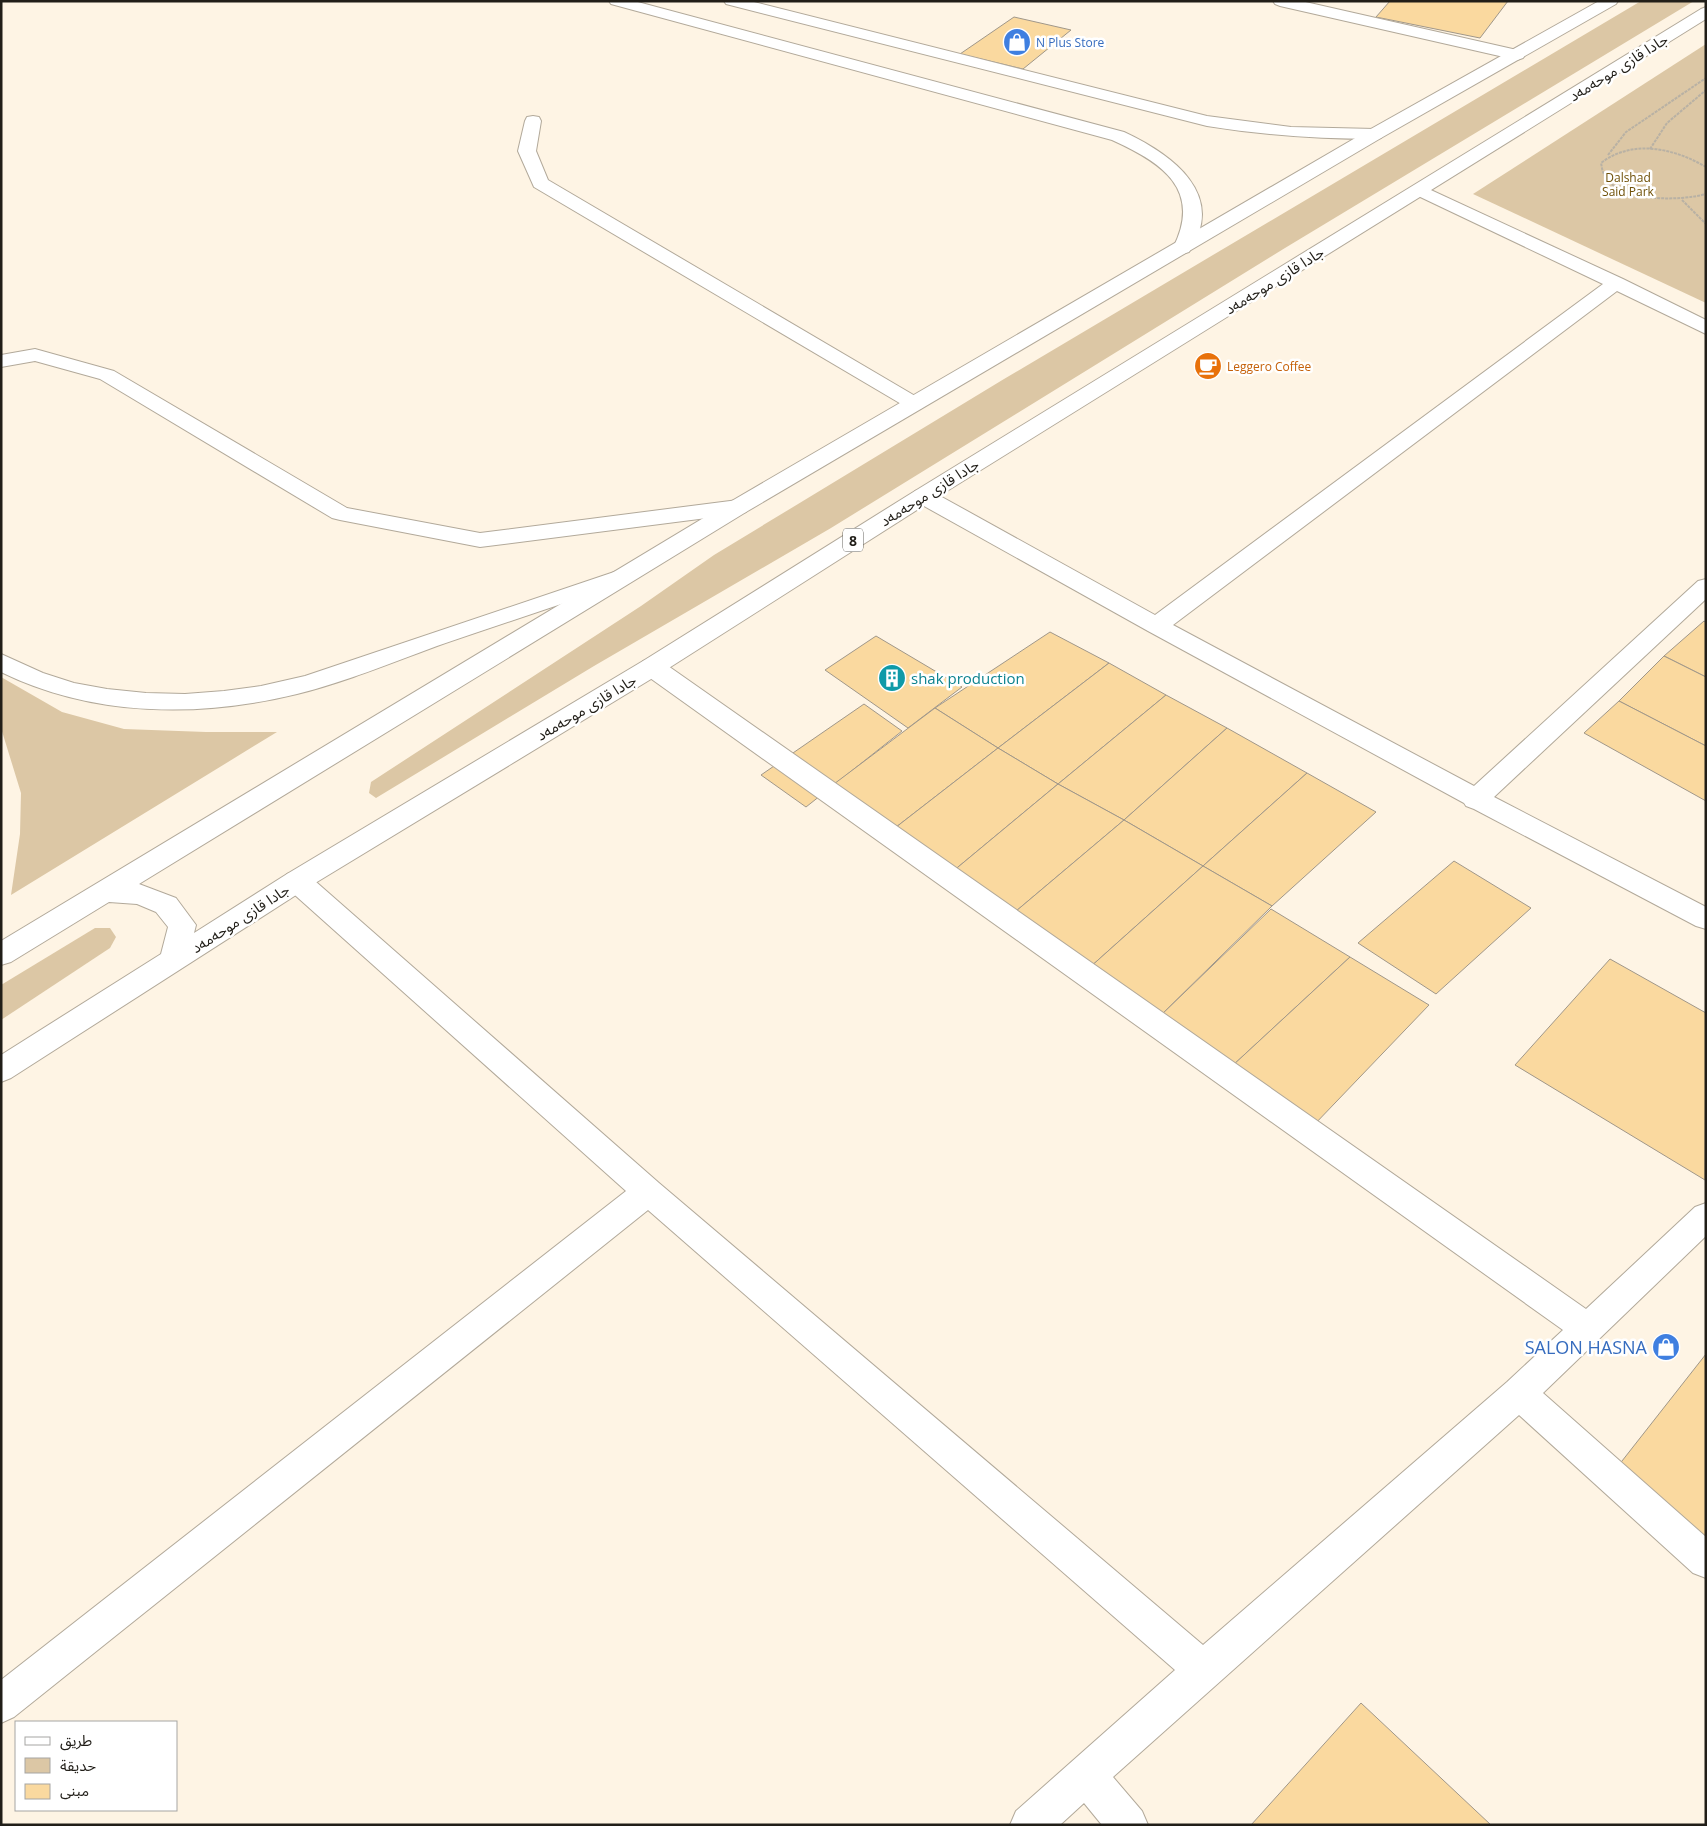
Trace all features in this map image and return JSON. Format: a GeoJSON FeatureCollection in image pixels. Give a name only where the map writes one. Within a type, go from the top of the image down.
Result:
{"type":"FeatureCollection","features":[{"type":"Feature","properties":{"kind":"street"},"geometry":{"type":"LineString","coordinates":[[616,1],[1118,136],[1142,147],[1169,167],[1182,182],[1190,198],[1193,215],[1190,232],[1182,248]]}},
{"type":"Feature","properties":{"kind":"street"},"geometry":{"type":"LineString","coordinates":[[731,1],[1175,114],[1239,126],[1307,134],[1375,134]]}},
{"type":"Feature","properties":{"kind":"street"},"geometry":{"type":"LineString","coordinates":[[1280,1],[1517,55]]}},
{"type":"Feature","properties":{"kind":"street"},"geometry":{"type":"LineString","coordinates":[[1,955],[738,507],[1375,134],[1611,1]]}},
{"type":"Feature","properties":{"kind":"street"},"geometry":{"type":"LineString","coordinates":[[790,16],[806,6]]}},
{"type":"Feature","properties":{"kind":"street","name":"جادا قازی موحەمەد"},"geometry":{"type":"LineString","coordinates":[[1,1070],[297,881],[652,666],[922,496],[1706,12]]}},
{"type":"Feature","properties":{"kind":"street"},"geometry":{"type":"LineString","coordinates":[[1031,112],[1066,86]]}},
{"type":"Feature","properties":{"kind":"street"},"geometry":{"type":"LineString","coordinates":[[533,121],[527,151],[540,183],[915,404]]}},
{"type":"Feature","properties":{"kind":"street"},"geometry":{"type":"LineString","coordinates":[[1420,190],[1706,328]]}},
{"type":"Feature","properties":{"kind":"street"},"geometry":{"type":"LineString","coordinates":[[1156,626],[1616,283]]}},
{"type":"Feature","properties":{"kind":"street"},"geometry":{"type":"LineString","coordinates":[[1,361],[35,355],[107,374],[340,514],[480,540],[738,507]]}},
{"type":"Feature","properties":{"kind":"street"},"geometry":{"type":"LineString","coordinates":[[922,496],[1475,800],[1706,919]]}},
{"type":"Feature","properties":{"kind":"street"},"geometry":{"type":"LineString","coordinates":[[1,662],[13,669],[49,683],[89,694],[134,700],[181,702],[230,700],[297,686],[623,576]]}},
{"type":"Feature","properties":{"kind":"street"},"geometry":{"type":"LineString","coordinates":[[1475,800],[1706,586]]}},
{"type":"Feature","properties":{"kind":"street"},"geometry":{"type":"LineString","coordinates":[[652,666],[1588,1329]]}},
{"type":"Feature","properties":{"kind":"street"},"geometry":{"type":"LineString","coordinates":[[297,881],[648,1192],[1203,1670]]}},
{"type":"Feature","properties":{"kind":"street"},"geometry":{"type":"LineString","coordinates":[[104,892],[141,894],[166,905],[182,925],[173,961]]}},
{"type":"Feature","properties":{"kind":"street"},"geometry":{"type":"LineString","coordinates":[[1,1704],[648,1192]]}},
{"type":"Feature","properties":{"kind":"street"},"geometry":{"type":"LineString","coordinates":[[1030,1825],[1084,1775],[1519,1393],[1706,1216]]}},
{"type":"Feature","properties":{"kind":"street"},"geometry":{"type":"LineString","coordinates":[[1519,1393],[1706,1561]]}},
{"type":"Feature","properties":{"kind":"street"},"geometry":{"type":"LineString","coordinates":[[1084,1775],[1128,1825]]}},
{"type":"Feature","properties":{"kind":"path"},"geometry":{"type":"LineString","coordinates":[[1706,78],[1626,132],[1601,163],[1601,172],[1620,189],[1658,199],[1682,200],[1706,194]]}},
{"type":"Feature","properties":{"kind":"path"},"geometry":{"type":"LineString","coordinates":[[1650,149],[1656,135],[1668,120],[1706,90]]}},
{"type":"Feature","properties":{"kind":"path"},"geometry":{"type":"LineString","coordinates":[[1608,156],[1626,150],[1650,149],[1684,156],[1706,167]]}},
{"type":"Feature","properties":{"kind":"path"},"geometry":{"type":"LineString","coordinates":[[1682,200],[1706,224]]}},
{"type":"Feature","properties":{"kind":"green space"},"geometry":{"type":"Polygon","coordinates":[[[1641,1],[1694,1],[1285,248],[831,528],[594,666],[376,798],[369,793],[371,782],[641,606],[714,555],[1004,379],[1641,1]]]}},
{"type":"Feature","properties":{"kind":"green space","name":"Dalshad Said Park"},"geometry":{"type":"Polygon","coordinates":[[[1706,44],[1706,303],[1473,194],[1706,44]]]}},
{"type":"Feature","properties":{"kind":"green space"},"geometry":{"type":"Polygon","coordinates":[[[1,677],[62,712],[124,729],[277,732],[11,895],[20,834],[21,793],[1,728],[1,677]]]}},
{"type":"Feature","properties":{"kind":"green space"},"geometry":{"type":"Polygon","coordinates":[[[95,928],[110,928],[116,937],[110,948],[1,1020],[1,985],[95,928]]]}},
{"type":"Feature","properties":{"kind":"building"},"geometry":{"type":"Polygon","coordinates":[[[1390,1],[1508,1],[1480,38],[1376,17],[1390,1]]]}},
{"type":"Feature","properties":{"kind":"building","name":"N Plus Store"},"geometry":{"type":"Polygon","coordinates":[[[1014,17],[1071,30],[1023,69],[960,54],[1014,17]]]}},
{"type":"Feature","properties":{"kind":"building"},"geometry":{"type":"Polygon","coordinates":[[[1704,621],[1706,622],[1706,677],[1664,656],[1704,621]]]}},
{"type":"Feature","properties":{"kind":"building"},"geometry":{"type":"Polygon","coordinates":[[[1050,632],[1109,663],[998,748],[935,708],[1050,632]]]}},
{"type":"Feature","properties":{"kind":"building","name":"shak production"},"geometry":{"type":"Polygon","coordinates":[[[876,636],[962,687],[908,728],[825,670],[876,636]]]}},
{"type":"Feature","properties":{"kind":"building"},"geometry":{"type":"Polygon","coordinates":[[[1664,656],[1706,677],[1706,746],[1619,701],[1664,656]]]}},
{"type":"Feature","properties":{"kind":"building"},"geometry":{"type":"Polygon","coordinates":[[[1109,663],[1166,695],[1058,784],[998,748],[1109,663]]]}},
{"type":"Feature","properties":{"kind":"building"},"geometry":{"type":"Polygon","coordinates":[[[1166,695],[1227,728],[1124,820],[1058,784],[1166,695]]]}},
{"type":"Feature","properties":{"kind":"building"},"geometry":{"type":"Polygon","coordinates":[[[1619,701],[1706,746],[1706,801],[1584,733],[1619,701]]]}},
{"type":"Feature","properties":{"kind":"building"},"geometry":{"type":"Polygon","coordinates":[[[864,704],[902,731],[806,807],[761,775],[864,704]]]}},
{"type":"Feature","properties":{"kind":"building"},"geometry":{"type":"Polygon","coordinates":[[[935,708],[998,748],[882,838],[818,796],[935,708]]]}},
{"type":"Feature","properties":{"kind":"building"},"geometry":{"type":"Polygon","coordinates":[[[1227,728],[1307,773],[1203,866],[1124,820],[1227,728]]]}},
{"type":"Feature","properties":{"kind":"building"},"geometry":{"type":"Polygon","coordinates":[[[998,748],[1058,784],[946,877],[882,838],[998,748]]]}},
{"type":"Feature","properties":{"kind":"building"},"geometry":{"type":"Polygon","coordinates":[[[1307,773],[1376,812],[1272,906],[1203,866],[1307,773]]]}},
{"type":"Feature","properties":{"kind":"building"},"geometry":{"type":"Polygon","coordinates":[[[1058,784],[1124,820],[1009,917],[946,877],[1058,784]]]}},
{"type":"Feature","properties":{"kind":"building"},"geometry":{"type":"Polygon","coordinates":[[[1124,820],[1203,866],[1088,969],[1009,917],[1124,820]]]}},
{"type":"Feature","properties":{"kind":"building"},"geometry":{"type":"Polygon","coordinates":[[[1454,861],[1531,908],[1436,994],[1358,943],[1454,861]]]}},
{"type":"Feature","properties":{"kind":"building"},"geometry":{"type":"Polygon","coordinates":[[[1203,866],[1272,906],[1157,1019],[1088,969],[1203,866]]]}},
{"type":"Feature","properties":{"kind":"building"},"geometry":{"type":"Polygon","coordinates":[[[1271,909],[1350,957],[1231,1067],[1157,1019],[1271,909]]]}},
{"type":"Feature","properties":{"kind":"building"},"geometry":{"type":"Polygon","coordinates":[[[1350,957],[1429,1005],[1312,1127],[1231,1067],[1350,957]]]}},
{"type":"Feature","properties":{"kind":"building"},"geometry":{"type":"Polygon","coordinates":[[[1610,959],[1706,1013],[1705,1180],[1515,1065],[1610,959]]]}},
{"type":"Feature","properties":{"kind":"building"},"geometry":{"type":"Polygon","coordinates":[[[1706,1354],[1706,1558],[1701,1564],[1600,1489],[1706,1354]]]}},
{"type":"Feature","properties":{"kind":"building"},"geometry":{"type":"Polygon","coordinates":[[[1361,1703],[1491,1825],[1251,1825],[1361,1703]]]}},
{"type":"Feature","properties":{"kind":"place","name":"N Plus Store"},"geometry":{"type":"Point","coordinates":[1017,42]}},
{"type":"Feature","properties":{"kind":"place","name":"Leggero Coffee"},"geometry":{"type":"Point","coordinates":[1208,366]}},
{"type":"Feature","properties":{"kind":"place","name":"shak production"},"geometry":{"type":"Point","coordinates":[892,678]}},
{"type":"Feature","properties":{"kind":"place","name":"SALON HASNA"},"geometry":{"type":"Point","coordinates":[1666,1347]}}]}
